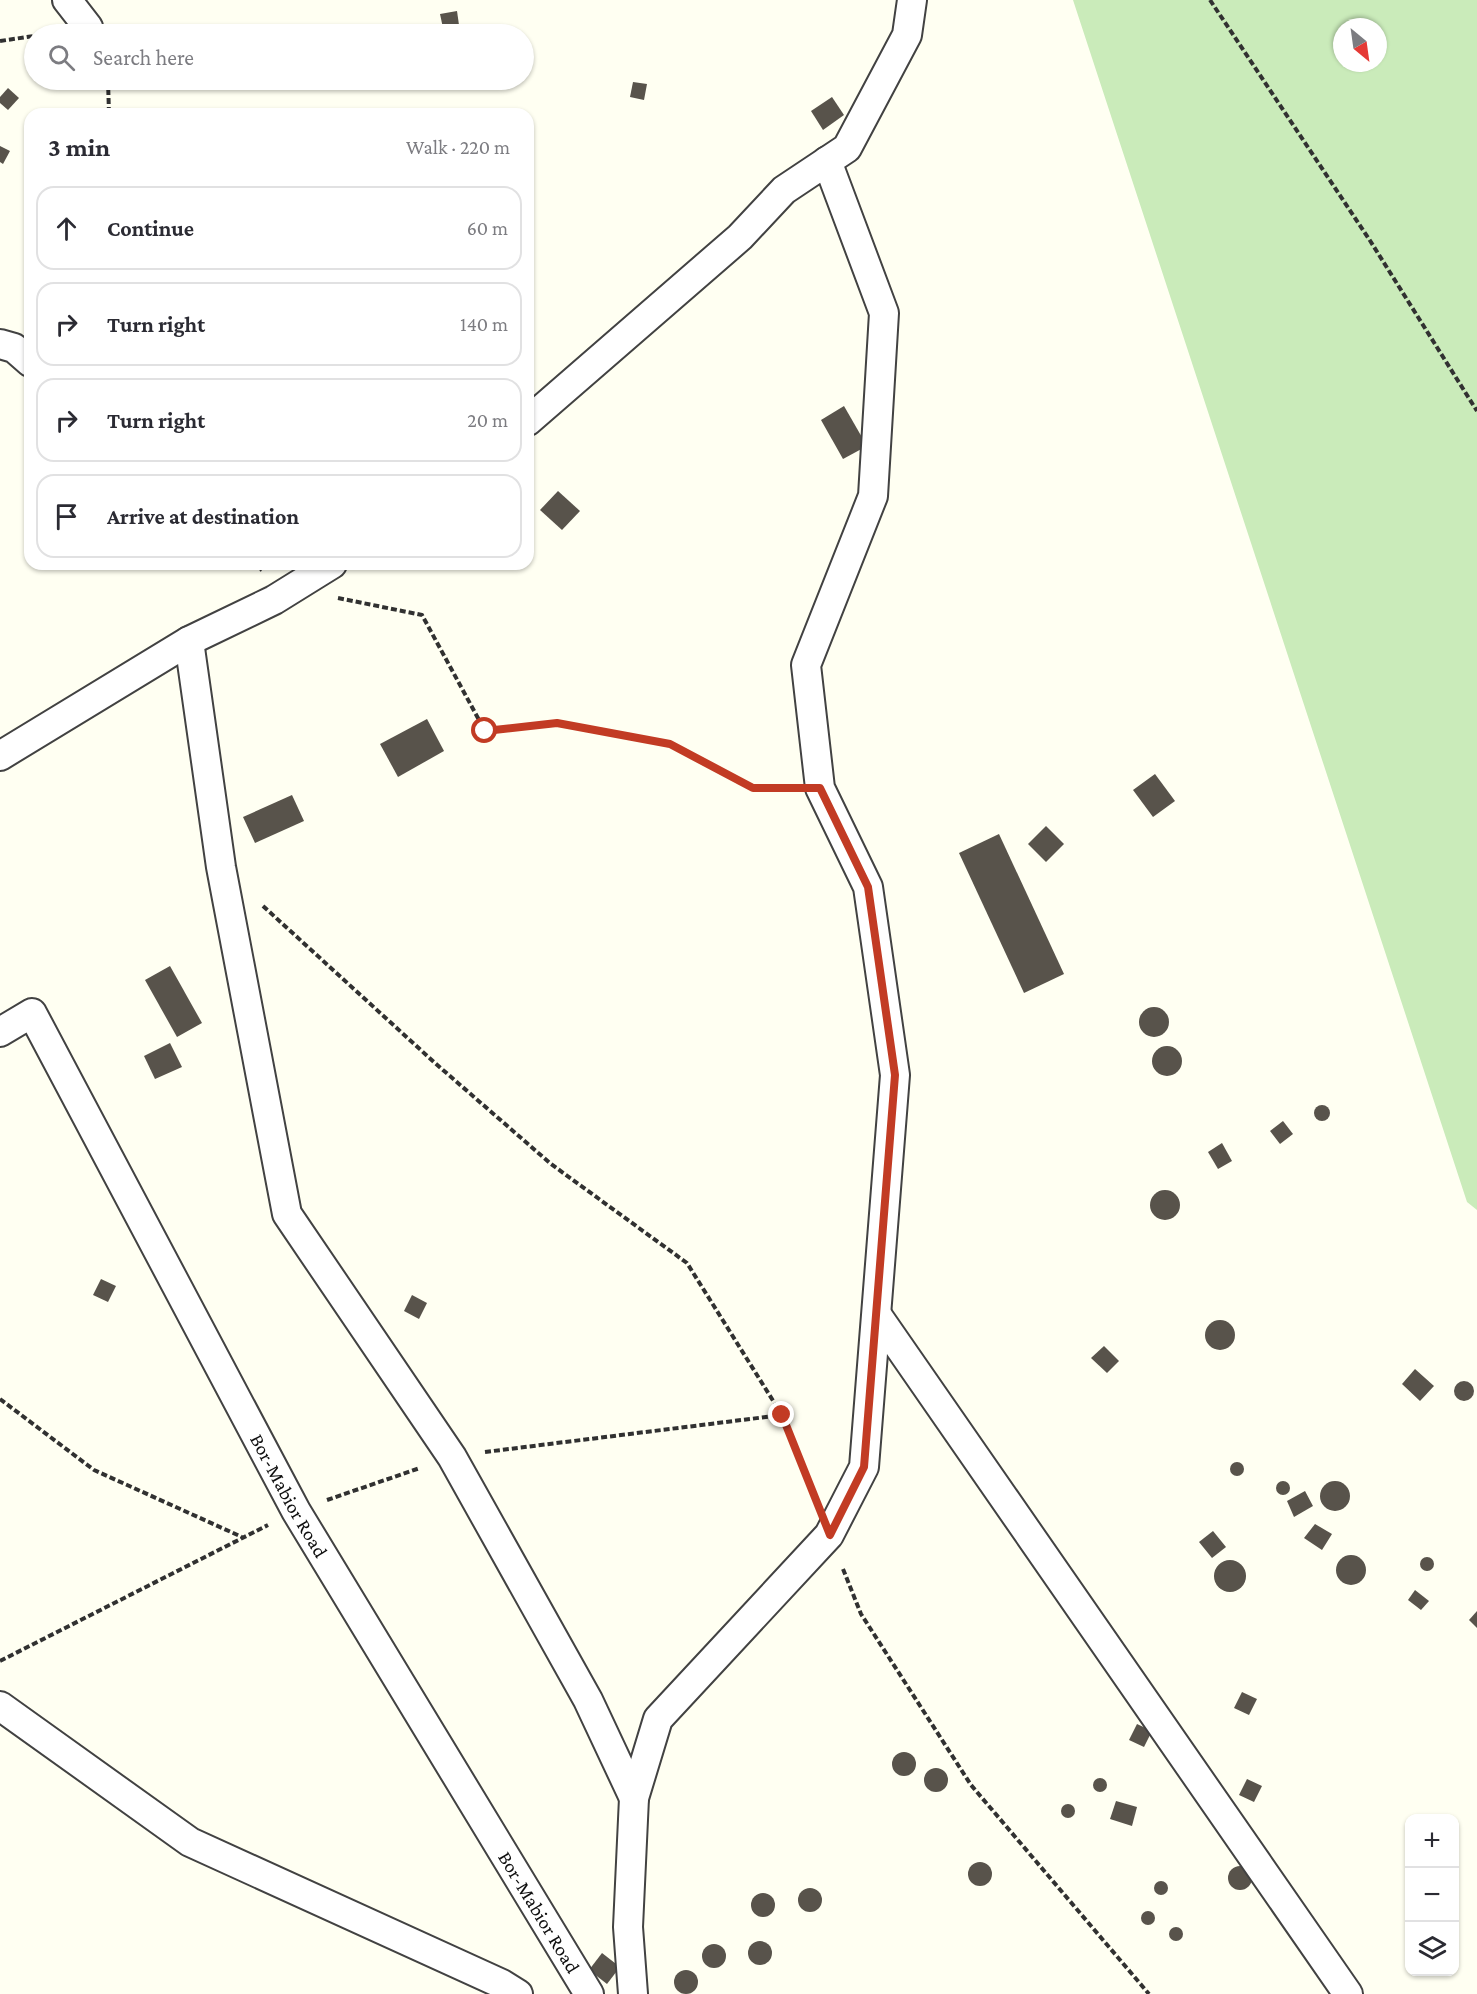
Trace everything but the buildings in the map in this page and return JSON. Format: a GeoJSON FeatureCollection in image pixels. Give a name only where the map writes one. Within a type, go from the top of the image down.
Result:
{"type":"FeatureCollection","features":[{"type":"Feature","properties":{"kind":"street"},"geometry":{"type":"LineString","coordinates":[[67,0],[86,24]]}},
{"type":"Feature","properties":{"kind":"street"},"geometry":{"type":"LineString","coordinates":[[534,416],[740,237],[784,190],[847,148],[872,105],[907,35],[912,0]]}},
{"type":"Feature","properties":{"kind":"street"},"geometry":{"type":"LineString","coordinates":[[633,1994],[628,1927],[634,1798],[658,1719],[830,1535],[864,1467],[895,1075],[868,887],[820,788],[806,665],[873,496],[884,313],[827,161]]}},
{"type":"Feature","properties":{"kind":"street"},"geometry":{"type":"LineString","coordinates":[[0,344],[14,348],[24,357]]}},
{"type":"Feature","properties":{"kind":"street"},"geometry":{"type":"LineString","coordinates":[[0,756],[189,641],[292,590],[323,570]]}},
{"type":"Feature","properties":{"kind":"street"},"geometry":{"type":"LineString","coordinates":[[189,641],[221,867],[287,1214],[373,1344],[452,1456],[588,1700],[634,1798]]}},
{"type":"Feature","properties":{"kind":"street","name":"Bor-Mabior Road"},"geometry":{"type":"LineString","coordinates":[[0,1032],[32,1013],[296,1511],[590,1994]]}},
{"type":"Feature","properties":{"kind":"street"},"geometry":{"type":"LineString","coordinates":[[877,1314],[1348,1994]]}},
{"type":"Feature","properties":{"kind":"street"},"geometry":{"type":"LineString","coordinates":[[0,1706],[190,1842],[502,1984],[518,1994]]}},
{"type":"Feature","properties":{"kind":"path"},"geometry":{"type":"LineString","coordinates":[[1210,0],[1369,239],[1477,411]]}},
{"type":"Feature","properties":{"kind":"path"},"geometry":{"type":"LineString","coordinates":[[0,41],[24,37]]}},
{"type":"Feature","properties":{"kind":"path"},"geometry":{"type":"LineString","coordinates":[[108,90],[109,108]]}},
{"type":"Feature","properties":{"kind":"path"},"geometry":{"type":"LineString","coordinates":[[292,590],[422,615],[485,731],[557,723],[670,744],[753,788],[820,788]]}},
{"type":"Feature","properties":{"kind":"path"},"geometry":{"type":"LineString","coordinates":[[221,867],[435,1063],[551,1164],[687,1263],[782,1415],[861,1614],[971,1785],[1149,1994]]}},
{"type":"Feature","properties":{"kind":"path"},"geometry":{"type":"LineString","coordinates":[[0,1399],[94,1470],[243,1537]]}},
{"type":"Feature","properties":{"kind":"path"},"geometry":{"type":"LineString","coordinates":[[0,1661],[296,1511],[452,1456],[782,1415]]}},
{"type":"Feature","properties":{"kind":"green space"},"geometry":{"type":"Polygon","coordinates":[[[1073,0],[1477,0],[1477,1210],[1467,1202],[1073,0]]]}},
{"type":"Feature","properties":{"kind":"route"},"geometry":{"type":"LineString","coordinates":[[485,731],[557,723],[670,744],[753,788],[820,788],[868,887],[895,1075],[864,1467],[830,1535],[782,1415]]}}]}
